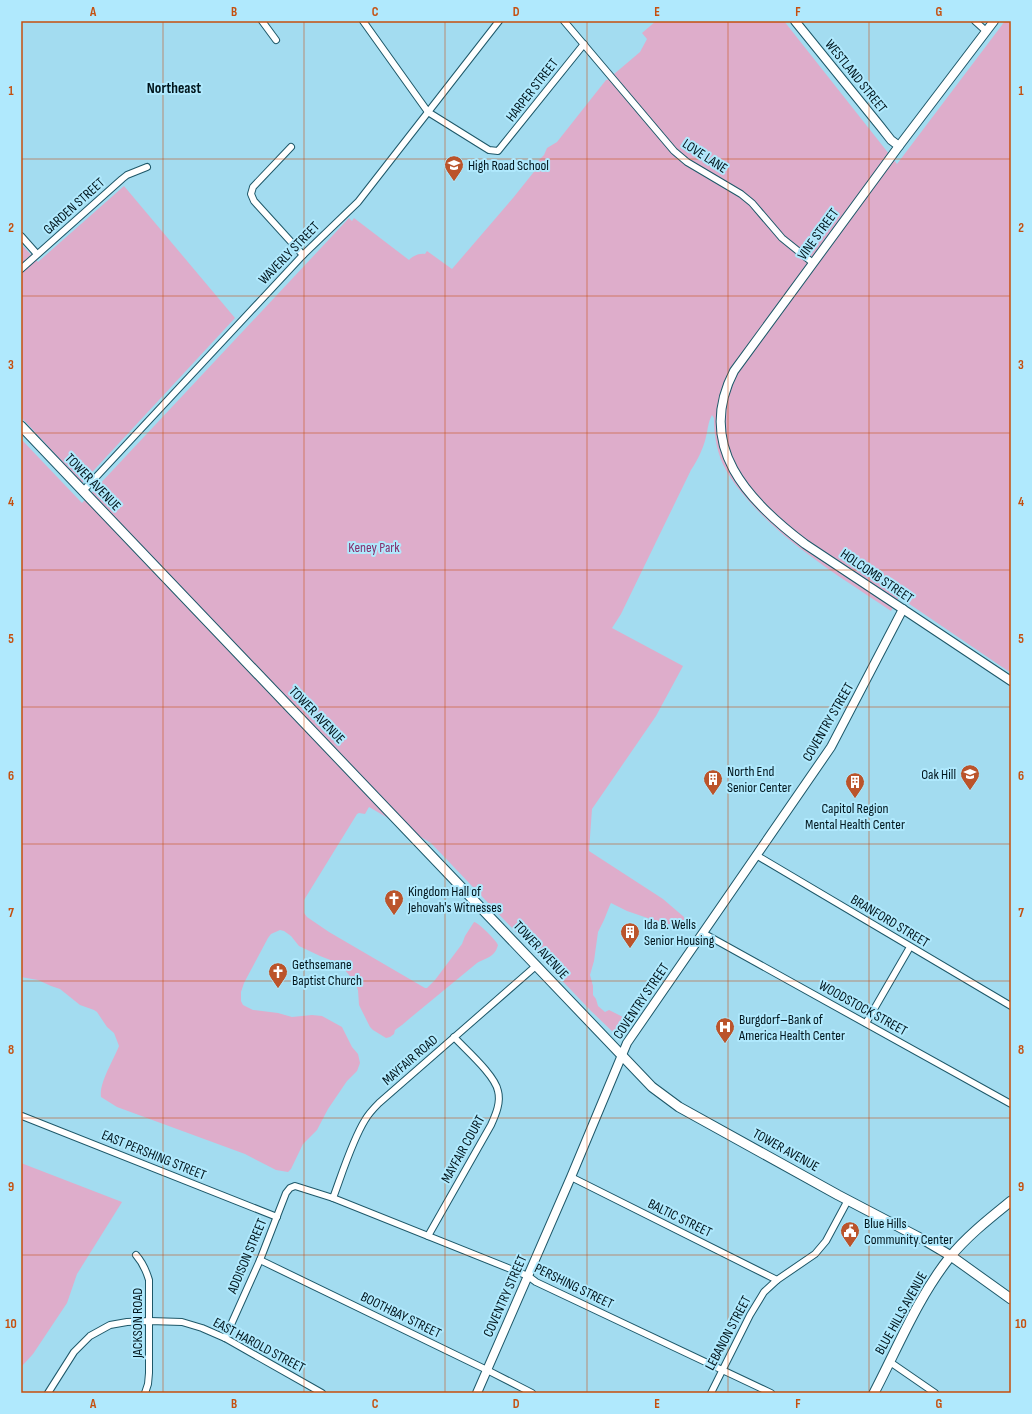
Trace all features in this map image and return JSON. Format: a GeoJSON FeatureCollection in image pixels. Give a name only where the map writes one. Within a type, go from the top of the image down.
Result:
{"type":"FeatureCollection","features":[{"type":"Feature","properties":{"kind":"main road","name":"TOWER AVENUE"},"geometry":{"type":"LineString","coordinates":[[21,426],[652,1087],[679,1108],[924,1240],[951,1256],[1011,1299]]}},
{"type":"Feature","properties":{"kind":"main road","name":"BLUE HILLS AVENUE"},"geometry":{"type":"LineString","coordinates":[[874,1393],[925,1293],[951,1256],[978,1229],[1011,1201]]}},
{"type":"Feature","properties":{"kind":"street"},"geometry":{"type":"LineString","coordinates":[[262,21],[276,40]]}},
{"type":"Feature","properties":{"kind":"street"},"geometry":{"type":"LineString","coordinates":[[363,21],[428,112]]}},
{"type":"Feature","properties":{"kind":"street","name":"WAVERLY STREET"},"geometry":{"type":"LineString","coordinates":[[83,491],[303,255],[358,202],[499,21]]}},
{"type":"Feature","properties":{"kind":"street","name":"WESTLAND STREET"},"geometry":{"type":"LineString","coordinates":[[795,21],[891,140],[899,146]]}},
{"type":"Feature","properties":{"kind":"street"},"geometry":{"type":"LineString","coordinates":[[975,21],[986,31]]}},
{"type":"Feature","properties":{"kind":"street","name":"VINE STREET"},"geometry":{"type":"LineString","coordinates":[[740,479],[727,457],[720,430],[722,402],[727,385],[734,371],[899,146],[994,21]]}},
{"type":"Feature","properties":{"kind":"street","name":"LOVE LANE"},"geometry":{"type":"LineString","coordinates":[[567,22],[674,151],[687,162],[741,194],[752,203],[782,238],[813,263]]}},
{"type":"Feature","properties":{"kind":"street","name":"HARPER STREET"},"geometry":{"type":"LineString","coordinates":[[428,112],[489,150],[498,151],[584,44]]}},
{"type":"Feature","properties":{"kind":"street"},"geometry":{"type":"LineString","coordinates":[[291,146],[253,187],[251,194],[254,201],[303,255]]}},
{"type":"Feature","properties":{"kind":"street","name":"GARDEN STREET"},"geometry":{"type":"LineString","coordinates":[[21,269],[122,179],[127,175],[147,166]]}},
{"type":"Feature","properties":{"kind":"street"},"geometry":{"type":"LineString","coordinates":[[21,236],[37,254]]}},
{"type":"Feature","properties":{"kind":"street","name":"HOLCOMB STREET"},"geometry":{"type":"LineString","coordinates":[[740,479],[759,503],[792,534],[1011,682]]}},
{"type":"Feature","properties":{"kind":"street","name":"COVENTRY STREET"},"geometry":{"type":"LineString","coordinates":[[477,1393],[622,1056],[632,1036],[835,741],[903,609]]}},
{"type":"Feature","properties":{"kind":"street","name":"BRANFORD STREET"},"geometry":{"type":"LineString","coordinates":[[756,855],[1011,1006]]}},
{"type":"Feature","properties":{"kind":"street","name":"WOODSTOCK STREET"},"geometry":{"type":"LineString","coordinates":[[703,934],[1011,1104]]}},
{"type":"Feature","properties":{"kind":"street"},"geometry":{"type":"LineString","coordinates":[[866,1023],[910,947]]}},
{"type":"Feature","properties":{"kind":"street","name":"MAYFAIR ROAD"},"geometry":{"type":"LineString","coordinates":[[333,1198],[360,1130],[366,1118],[379,1103],[537,965]]}},
{"type":"Feature","properties":{"kind":"street","name":"MAYFAIR COURT"},"geometry":{"type":"LineString","coordinates":[[428,1236],[491,1125],[496,1113],[498,1102],[499,1092],[491,1077],[454,1037]]}},
{"type":"Feature","properties":{"kind":"street","name":"EAST PERSHING STREET"},"geometry":{"type":"LineString","coordinates":[[22,1116],[276,1217]]}},
{"type":"Feature","properties":{"kind":"street","name":"BALTIC STREET"},"geometry":{"type":"LineString","coordinates":[[571,1177],[778,1280]]}},
{"type":"Feature","properties":{"kind":"street","name":"PERSHING STREET"},"geometry":{"type":"LineString","coordinates":[[295,1186],[333,1198],[528,1276],[536,1282],[771,1393]]}},
{"type":"Feature","properties":{"kind":"street","name":"ADDISON STREET"},"geometry":{"type":"LineString","coordinates":[[225,1338],[260,1260],[286,1193],[290,1188],[295,1186]]}},
{"type":"Feature","properties":{"kind":"street","name":"LEBANON STREET"},"geometry":{"type":"LineString","coordinates":[[711,1393],[764,1292],[778,1280],[809,1260],[821,1248],[848,1200]]}},
{"type":"Feature","properties":{"kind":"street","name":"JACKSON ROAD"},"geometry":{"type":"LineString","coordinates":[[136,1255],[143,1263],[149,1280],[149,1373],[145,1393]]}},
{"type":"Feature","properties":{"kind":"street","name":"BOOTHBAY STREET"},"geometry":{"type":"LineString","coordinates":[[260,1260],[532,1393]]}},
{"type":"Feature","properties":{"kind":"street","name":"EAST HAROLD STREET"},"geometry":{"type":"LineString","coordinates":[[48,1393],[74,1352],[90,1336],[116,1324],[150,1321],[182,1322],[202,1328],[225,1338],[322,1393]]}},
{"type":"Feature","properties":{"kind":"street"},"geometry":{"type":"LineString","coordinates":[[890,1362],[935,1393]]}},
{"type":"Feature","properties":{"kind":"green space","name":"Keney Park"},"geometry":{"type":"Polygon","coordinates":[[[656,21],[784,21],[897,164],[1005,21],[1011,21],[1011,673],[899,597],[891,611],[834,573],[780,532],[748,500],[728,474],[718,451],[715,438],[714,418],[712,415],[700,454],[621,614],[612,628],[683,666],[656,716],[592,809],[589,851],[663,899],[684,917],[684,928],[682,929],[674,924],[665,924],[627,911],[611,903],[598,932],[594,961],[590,975],[593,986],[593,995],[598,1006],[605,1012],[609,1010],[623,1017],[626,1021],[623,1029],[616,1034],[614,1033],[591,1011],[431,843],[369,807],[365,814],[357,814],[304,900],[304,913],[307,917],[329,932],[425,988],[427,988],[435,980],[462,944],[474,922],[483,928],[497,943],[498,945],[495,952],[490,957],[477,963],[395,1030],[394,1034],[386,1038],[370,1027],[359,1005],[358,990],[354,981],[344,969],[333,961],[299,946],[291,936],[284,931],[280,930],[271,934],[244,983],[241,992],[241,1001],[243,1005],[253,1010],[278,1013],[292,1017],[312,1015],[322,1016],[342,1027],[352,1047],[358,1054],[360,1063],[357,1071],[347,1081],[328,1109],[317,1130],[303,1144],[291,1169],[288,1172],[276,1170],[245,1154],[117,1107],[101,1097],[104,1079],[119,1046],[114,1033],[107,1027],[97,1012],[80,1005],[60,989],[38,980],[21,977],[21,439],[82,503],[349,218],[352,221],[354,218],[409,260],[416,255],[425,254],[427,251],[452,269],[537,168],[537,162],[544,155],[547,148],[557,142],[606,80],[640,52],[647,39],[642,33],[656,21]]]}},
{"type":"Feature","properties":{"kind":"green space"},"geometry":{"type":"Polygon","coordinates":[[[124,186],[235,318],[82,483],[21,417],[21,244],[38,262],[124,186]]]}},
{"type":"Feature","properties":{"kind":"green space"},"geometry":{"type":"Polygon","coordinates":[[[21,1163],[122,1202],[77,1274],[67,1303],[33,1354],[21,1367],[21,1163]]]}},
{"type":"Feature","properties":{"kind":"place","name":"High Road School"},"geometry":{"type":"Point","coordinates":[454,182]}},
{"type":"Feature","properties":{"kind":"place","name":"Oak Hill"},"geometry":{"type":"Point","coordinates":[970,791]}},
{"type":"Feature","properties":{"kind":"place","name":"North End Senior Center"},"geometry":{"type":"Point","coordinates":[713,796]}},
{"type":"Feature","properties":{"kind":"place","name":"Capitol Region Mental Health Center"},"geometry":{"type":"Point","coordinates":[855,799]}},
{"type":"Feature","properties":{"kind":"place","name":"Kingdom Hall of Jehovah's Witnesses"},"geometry":{"type":"Point","coordinates":[394,916]}},
{"type":"Feature","properties":{"kind":"place","name":"Ida B. Wells Senior Housing"},"geometry":{"type":"Point","coordinates":[630,949]}},
{"type":"Feature","properties":{"kind":"place","name":"Gethsemane Baptist Church"},"geometry":{"type":"Point","coordinates":[278,989]}},
{"type":"Feature","properties":{"kind":"place","name":"Burgdorf–Bank of America Health Center"},"geometry":{"type":"Point","coordinates":[725,1044]}},
{"type":"Feature","properties":{"kind":"place","name":"Blue Hills Community Center"},"geometry":{"type":"Point","coordinates":[850,1248]}},
{"type":"Feature","properties":{"kind":"district","name":"Northeast"},"geometry":{"type":"Point","coordinates":[174,88]}}]}
